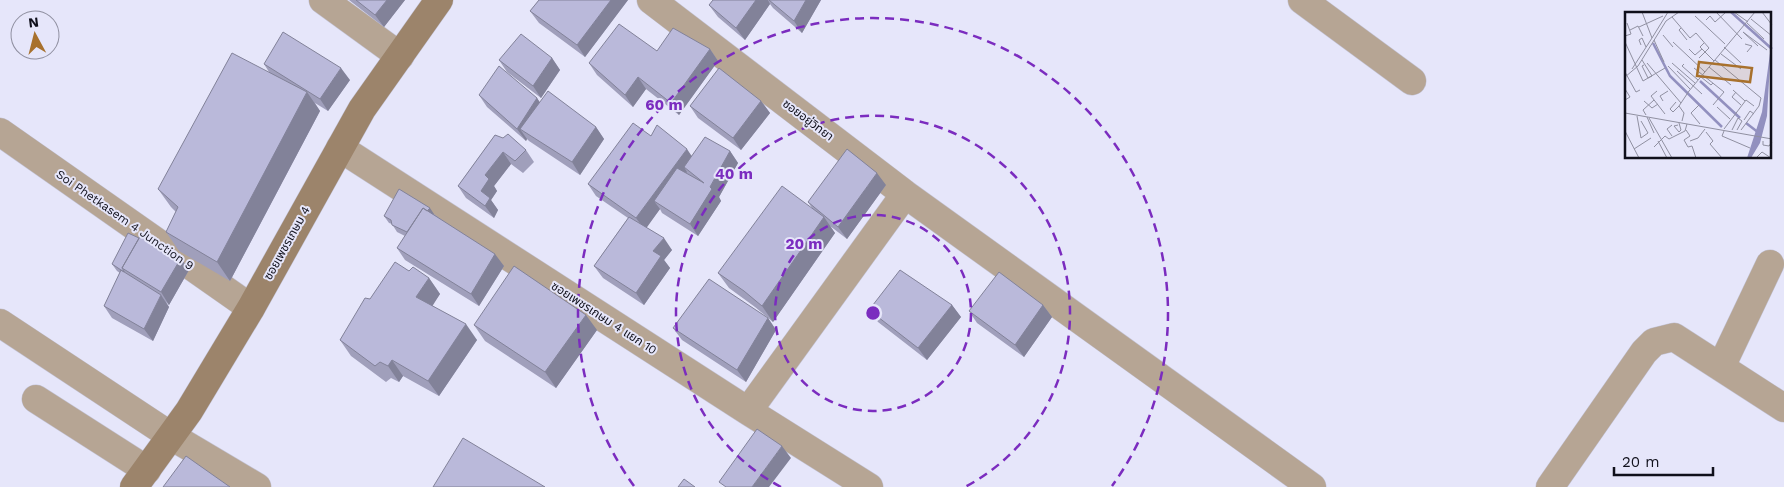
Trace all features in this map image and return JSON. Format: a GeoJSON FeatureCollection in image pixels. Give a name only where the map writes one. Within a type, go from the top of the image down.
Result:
{"type":"FeatureCollection","features":[{"type":"Feature","properties":{"kind":"street"},"geometry":{"type":"LineString","coordinates":[[323,0],[400,56]]}},
{"type":"Feature","properties":{"kind":"street","name":"ซอยเพชรเกษม 4"},"geometry":{"type":"LineString","coordinates":[[141,478],[189,411],[251,308],[362,109],[439,0]]}},
{"type":"Feature","properties":{"kind":"street","name":"ซอยอยู่วิทยา"},"geometry":{"type":"LineString","coordinates":[[651,0],[905,194],[1312,487]]}},
{"type":"Feature","properties":{"kind":"street"},"geometry":{"type":"LineString","coordinates":[[1302,0],[1412,81]]}},
{"type":"Feature","properties":{"kind":"street","name":"Soi Phetkasem 4 Junction 9"},"geometry":{"type":"LineString","coordinates":[[0,132],[251,308]]}},
{"type":"Feature","properties":{"kind":"street","name":"ซอยเพชรเกษม 4 แยก 10"},"geometry":{"type":"LineString","coordinates":[[340,148],[869,487]]}},
{"type":"Feature","properties":{"kind":"street"},"geometry":{"type":"LineString","coordinates":[[748,411],[905,194]]}},
{"type":"Feature","properties":{"kind":"street"},"geometry":{"type":"LineString","coordinates":[[1720,367],[1770,264]]}},
{"type":"Feature","properties":{"kind":"street"},"geometry":{"type":"LineString","coordinates":[[0,323],[171,436],[257,487]]}},
{"type":"Feature","properties":{"kind":"street"},"geometry":{"type":"LineString","coordinates":[[1550,487],[1644,352],[1654,342],[1674,337],[1784,408]]}},
{"type":"Feature","properties":{"kind":"street"},"geometry":{"type":"LineString","coordinates":[[36,399],[141,478]]}},
{"type":"Feature","properties":{"kind":"building"},"geometry":{"type":"Polygon","coordinates":[[[356,0],[387,0],[375,15],[356,0]]]}},
{"type":"Feature","properties":{"kind":"building"},"geometry":{"type":"Polygon","coordinates":[[[539,0],[611,0],[577,45],[530,11],[539,0]]]}},
{"type":"Feature","properties":{"kind":"building"},"geometry":{"type":"Polygon","coordinates":[[[713,0],[756,0],[736,28],[709,5],[713,0]]]}},
{"type":"Feature","properties":{"kind":"building"},"geometry":{"type":"Polygon","coordinates":[[[769,0],[806,0],[794,21],[769,0]]]}},
{"type":"Feature","properties":{"kind":"building"},"geometry":{"type":"Polygon","coordinates":[[[619,24],[657,51],[673,28],[710,49],[671,103],[638,77],[625,95],[589,63],[619,24]]]}},
{"type":"Feature","properties":{"kind":"building"},"geometry":{"type":"Polygon","coordinates":[[[283,32],[341,68],[320,99],[264,64],[283,32]]]}},
{"type":"Feature","properties":{"kind":"building"},"geometry":{"type":"Polygon","coordinates":[[[521,34],[552,58],[533,86],[499,60],[521,34]]]}},
{"type":"Feature","properties":{"kind":"building"},"geometry":{"type":"Polygon","coordinates":[[[232,53],[307,92],[217,262],[166,232],[178,207],[158,189],[232,53]]]}},
{"type":"Feature","properties":{"kind":"building"},"geometry":{"type":"Polygon","coordinates":[[[499,66],[537,98],[517,129],[479,95],[499,66]]]}},
{"type":"Feature","properties":{"kind":"building"},"geometry":{"type":"Polygon","coordinates":[[[719,68],[761,101],[733,138],[690,106],[719,68]]]}},
{"type":"Feature","properties":{"kind":"building"},"geometry":{"type":"Polygon","coordinates":[[[548,91],[596,127],[572,162],[520,129],[548,91]]]}},
{"type":"Feature","properties":{"kind":"building"},"geometry":{"type":"Polygon","coordinates":[[[633,123],[651,136],[657,125],[687,149],[636,218],[588,184],[633,123]]]}},
{"type":"Feature","properties":{"kind":"building"},"geometry":{"type":"Polygon","coordinates":[[[508,134],[526,150],[515,161],[503,152],[485,175],[489,179],[481,191],[490,198],[485,206],[458,186],[495,135],[503,138],[508,134]]]}},
{"type":"Feature","properties":{"kind":"building"},"geometry":{"type":"Polygon","coordinates":[[[705,137],[730,151],[710,187],[712,189],[690,224],[654,201],[677,168],[704,183],[684,167],[705,137]]]}},
{"type":"Feature","properties":{"kind":"building"},"geometry":{"type":"Polygon","coordinates":[[[847,149],[877,173],[838,227],[808,202],[847,149]]]}},
{"type":"Feature","properties":{"kind":"building"},"geometry":{"type":"Polygon","coordinates":[[[782,186],[824,217],[762,306],[718,273],[782,186]]]}},
{"type":"Feature","properties":{"kind":"building"},"geometry":{"type":"Polygon","coordinates":[[[399,189],[430,208],[427,211],[423,208],[407,232],[392,225],[391,220],[384,216],[399,189]]]}},
{"type":"Feature","properties":{"kind":"building"},"geometry":{"type":"Polygon","coordinates":[[[423,208],[495,254],[471,294],[397,248],[423,208]]]}},
{"type":"Feature","properties":{"kind":"building"},"geometry":{"type":"Polygon","coordinates":[[[629,217],[664,238],[653,251],[661,256],[636,293],[594,266],[629,217]]]}},
{"type":"Feature","properties":{"kind":"building"},"geometry":{"type":"Polygon","coordinates":[[[128,233],[139,238],[122,268],[124,272],[112,264],[128,233]]]}},
{"type":"Feature","properties":{"kind":"building"},"geometry":{"type":"Polygon","coordinates":[[[141,235],[181,258],[161,292],[122,268],[141,235]]]}},
{"type":"Feature","properties":{"kind":"building"},"geometry":{"type":"Polygon","coordinates":[[[395,262],[409,271],[413,267],[429,278],[416,297],[466,324],[428,381],[392,360],[388,366],[380,362],[375,366],[340,340],[365,298],[370,299],[395,262]]]}},
{"type":"Feature","properties":{"kind":"building"},"geometry":{"type":"Polygon","coordinates":[[[514,266],[586,315],[545,372],[474,325],[514,266]]]}},
{"type":"Feature","properties":{"kind":"building"},"geometry":{"type":"Polygon","coordinates":[[[121,270],[161,295],[144,329],[104,306],[121,270]]]}},
{"type":"Feature","properties":{"kind":"building"},"geometry":{"type":"Polygon","coordinates":[[[900,270],[952,305],[918,348],[869,310],[900,270]]]}},
{"type":"Feature","properties":{"kind":"building"},"geometry":{"type":"Polygon","coordinates":[[[999,272],[1043,305],[1015,345],[969,311],[999,272]]]}},
{"type":"Feature","properties":{"kind":"building"},"geometry":{"type":"Polygon","coordinates":[[[709,279],[768,318],[737,370],[673,328],[709,279]]]}},
{"type":"Feature","properties":{"kind":"building"},"geometry":{"type":"Polygon","coordinates":[[[757,429],[782,446],[752,487],[726,487],[719,482],[757,429]]]}},
{"type":"Feature","properties":{"kind":"building"},"geometry":{"type":"Polygon","coordinates":[[[463,438],[545,487],[433,487],[463,438]]]}},
{"type":"Feature","properties":{"kind":"building"},"geometry":{"type":"Polygon","coordinates":[[[186,456],[230,487],[163,487],[186,456]]]}},
{"type":"Feature","properties":{"kind":"building"},"geometry":{"type":"Polygon","coordinates":[[[684,479],[695,487],[678,487],[684,479]]]}}]}
